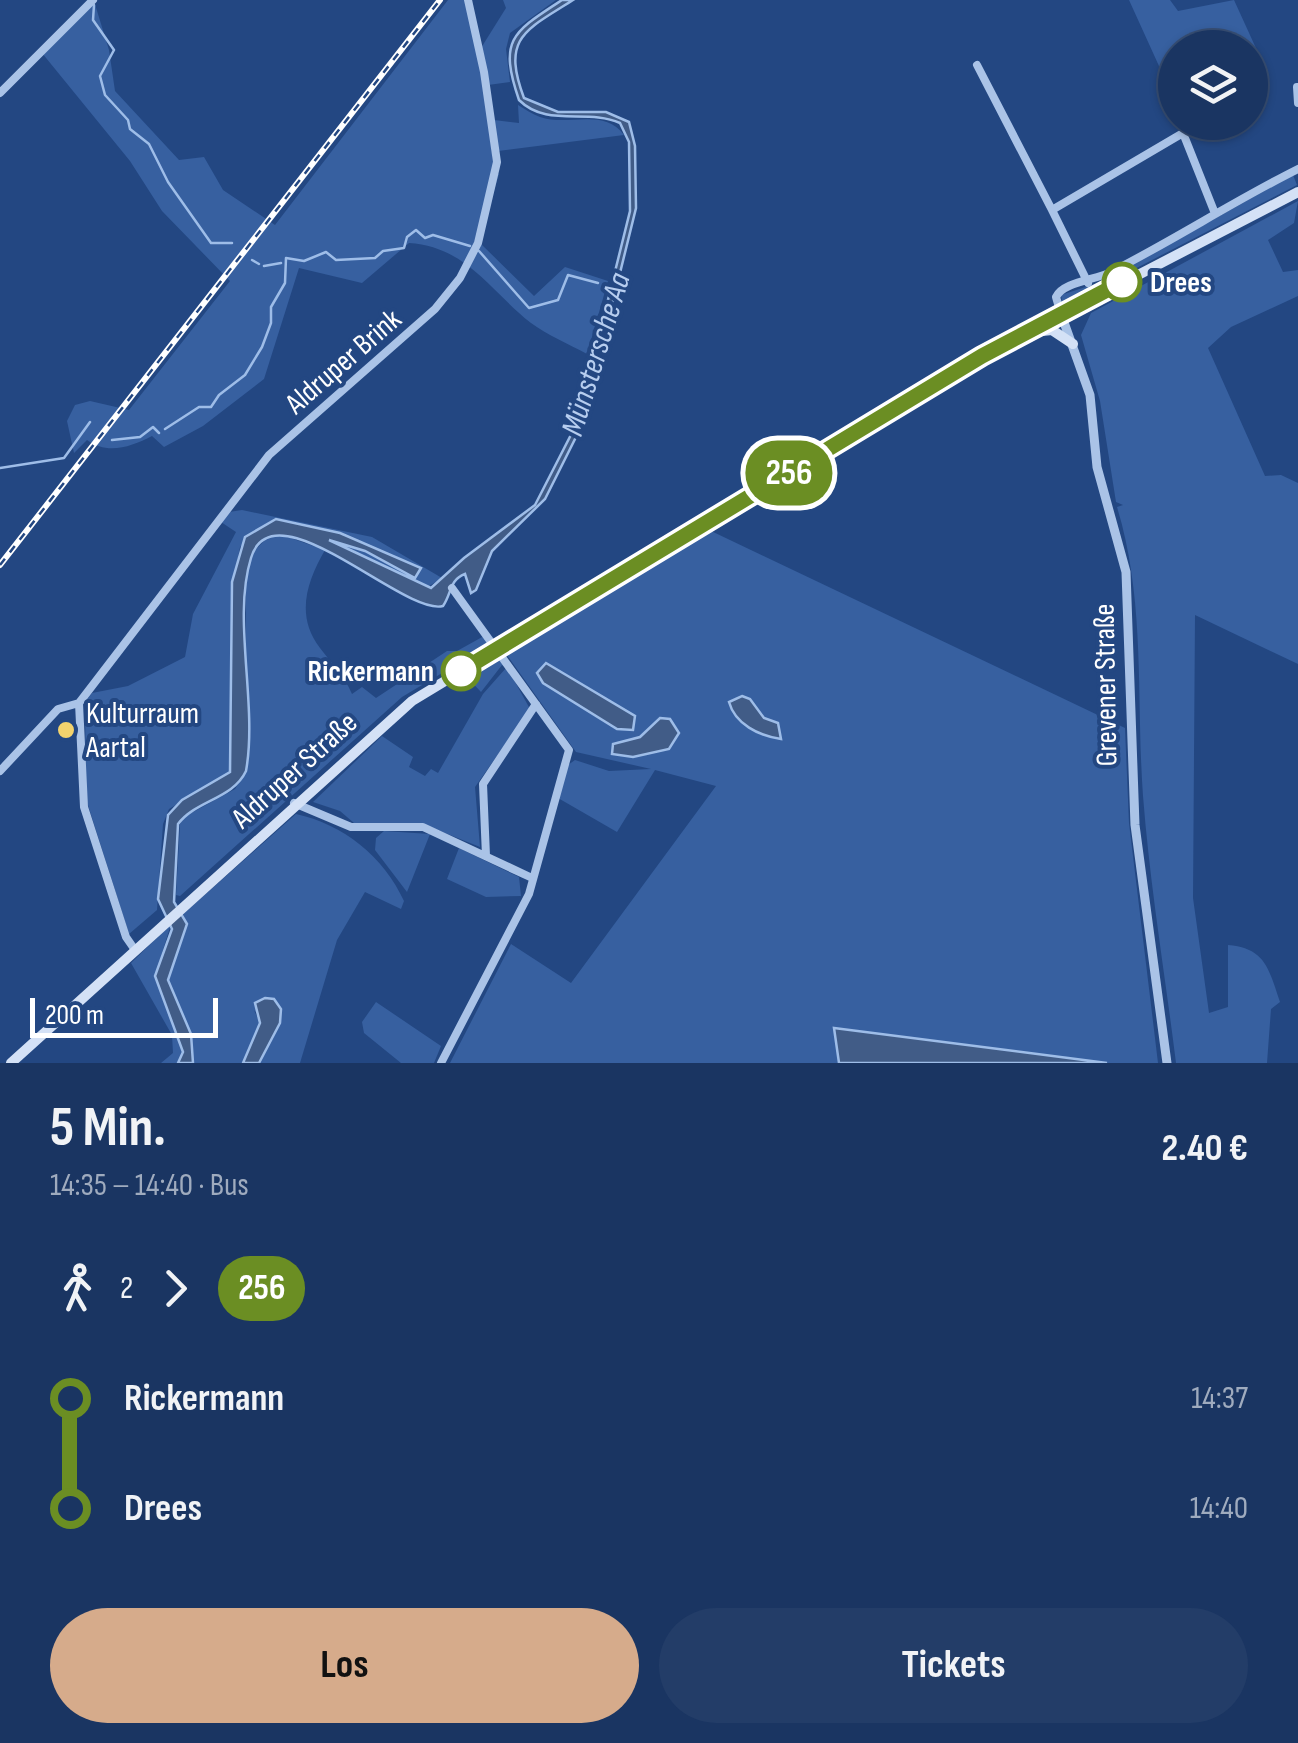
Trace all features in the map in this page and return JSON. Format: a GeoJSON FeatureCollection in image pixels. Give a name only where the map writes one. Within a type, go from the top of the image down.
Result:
{"type":"FeatureCollection","features":[{"type":"Feature","properties":{"kind":"main road"},"geometry":{"type":"LineString","coordinates":[[1061,314],[1298,192]]}},
{"type":"Feature","properties":{"kind":"main road","name":"Aldruper Straße"},"geometry":{"type":"LineString","coordinates":[[11,1063],[396,712],[1061,314]]}},
{"type":"Feature","properties":{"kind":"main road"},"geometry":{"type":"LineString","coordinates":[[1026,332],[1052,330],[1073,344]]}},
{"type":"Feature","properties":{"kind":"street"},"geometry":{"type":"LineString","coordinates":[[0,93],[92,0]]}},
{"type":"Feature","properties":{"kind":"street","name":"Aldruper Brink"},"geometry":{"type":"LineString","coordinates":[[0,771],[58,710],[79,704],[270,456],[435,309],[460,278],[478,242],[497,162],[484,72],[468,0]]}},
{"type":"Feature","properties":{"kind":"street"},"geometry":{"type":"LineString","coordinates":[[977,65],[1088,283]]}},
{"type":"Feature","properties":{"kind":"street"},"geometry":{"type":"LineString","coordinates":[[1297,87],[1298,103]]}},
{"type":"Feature","properties":{"kind":"street"},"geometry":{"type":"LineString","coordinates":[[1052,210],[1183,133],[1214,211]]}},
{"type":"Feature","properties":{"kind":"street","name":"Aldruper Straße"},"geometry":{"type":"LineString","coordinates":[[1061,314],[1058,292],[1088,283],[1214,211],[1298,169]]}},
{"type":"Feature","properties":{"kind":"street","name":"Grevener Straße"},"geometry":{"type":"LineString","coordinates":[[1061,314],[1090,395],[1097,467],[1126,572],[1135,825],[1167,1063]]}},
{"type":"Feature","properties":{"kind":"street"},"geometry":{"type":"LineString","coordinates":[[441,1063],[530,894],[530,878],[569,750],[452,588]]}},
{"type":"Feature","properties":{"kind":"street"},"geometry":{"type":"LineString","coordinates":[[79,704],[84,807],[126,937],[134,950]]}},
{"type":"Feature","properties":{"kind":"street"},"geometry":{"type":"LineString","coordinates":[[486,856],[483,784],[536,704]]}},
{"type":"Feature","properties":{"kind":"street"},"geometry":{"type":"LineString","coordinates":[[294,803],[351,827],[424,827],[530,878]]}},
{"type":"Feature","properties":{"kind":"shaded area"},"geometry":{"type":"Polygon","coordinates":[[[448,0],[467,0],[483,72],[494,171],[499,174],[479,242],[534,296],[565,267],[608,281],[587,354],[531,323],[462,261],[429,246],[409,243],[362,283],[299,268],[264,379],[203,426],[164,447],[152,436],[119,448],[87,440],[74,453],[67,421],[75,405],[90,401],[129,410],[230,281],[162,211],[130,161],[42,53],[94,1],[109,50],[115,91],[179,160],[204,157],[223,190],[275,225],[448,0]]]}},
{"type":"Feature","properties":{"kind":"shaded area"},"geometry":{"type":"Polygon","coordinates":[[[503,0],[556,0],[510,33],[506,49],[510,82],[488,85],[481,48],[506,8],[503,0]]]}},
{"type":"Feature","properties":{"kind":"shaded area"},"geometry":{"type":"Polygon","coordinates":[[[1129,0],[1170,0],[1178,11],[1234,0],[1248,30],[1158,30],[1158,64],[1129,0]]]}},
{"type":"Feature","properties":{"kind":"shaded area"},"geometry":{"type":"Polygon","coordinates":[[[518,105],[551,119],[606,122],[624,135],[498,151],[494,120],[519,123],[518,105]]]}},
{"type":"Feature","properties":{"kind":"shaded area"},"geometry":{"type":"Polygon","coordinates":[[[1293,175],[1297,185],[1067,304],[1062,301],[1061,295],[1101,282],[1293,175]]]}},
{"type":"Feature","properties":{"kind":"shaded area"},"geometry":{"type":"Polygon","coordinates":[[[1298,201],[1294,223],[1268,240],[1283,272],[1298,270],[1298,296],[1231,327],[1208,348],[1265,476],[1281,475],[1298,483],[1298,664],[1195,615],[1193,898],[1209,1013],[1228,1007],[1228,945],[1258,956],[1269,971],[1280,1002],[1271,1009],[1267,1063],[1176,1063],[1146,830],[1136,615],[1117,507],[1123,505],[1116,502],[1100,401],[1081,335],[1091,313],[1298,201]]]}},
{"type":"Feature","properties":{"kind":"shaded area"},"geometry":{"type":"Polygon","coordinates":[[[242,510],[372,537],[442,578],[426,588],[329,540],[365,551],[415,577],[340,533],[276,519],[240,547],[231,596],[230,773],[169,809],[163,824],[157,910],[129,934],[86,799],[85,702],[92,693],[128,686],[185,657],[193,614],[236,532],[221,522],[229,512],[242,510]]]}},
{"type":"Feature","properties":{"kind":"shaded area"},"geometry":{"type":"Polygon","coordinates":[[[709,530],[1125,728],[1129,823],[1158,1063],[1107,1063],[835,1028],[839,1063],[450,1063],[511,944],[571,983],[716,786],[655,770],[617,832],[558,798],[568,765],[575,760],[609,771],[651,769],[576,752],[504,651],[709,530]]]}},
{"type":"Feature","properties":{"kind":"shaded area"},"geometry":{"type":"Polygon","coordinates":[[[270,535],[282,535],[325,550],[306,599],[308,624],[352,694],[362,687],[376,698],[447,651],[457,651],[484,636],[489,645],[402,697],[180,896],[176,895],[180,824],[184,817],[235,789],[246,771],[246,578],[253,552],[270,535]]]}},
{"type":"Feature","properties":{"kind":"shaded area"},"geometry":{"type":"Polygon","coordinates":[[[495,657],[502,658],[530,709],[475,787],[480,847],[420,823],[354,823],[340,811],[313,802],[382,736],[413,757],[409,767],[425,776],[431,769],[438,773],[483,694],[506,668],[502,665],[481,692],[466,676],[495,657]]]}},
{"type":"Feature","properties":{"kind":"shaded area"},"geometry":{"type":"Polygon","coordinates":[[[296,814],[330,826],[360,845],[396,885],[404,901],[401,909],[365,892],[337,940],[300,1063],[259,1063],[275,1034],[254,1010],[260,1023],[243,1063],[193,1063],[191,1034],[168,980],[187,924],[183,914],[296,814]]]}},
{"type":"Feature","properties":{"kind":"shaded area"},"geometry":{"type":"Polygon","coordinates":[[[384,831],[430,834],[407,892],[375,850],[376,838],[384,831]]]}},
{"type":"Feature","properties":{"kind":"shaded area"},"geometry":{"type":"Polygon","coordinates":[[[459,848],[519,877],[521,896],[486,897],[447,879],[459,848]]]}},
{"type":"Feature","properties":{"kind":"shaded area"},"geometry":{"type":"Polygon","coordinates":[[[171,924],[155,976],[183,1052],[178,1063],[161,1063],[173,1053],[172,1035],[131,963],[171,924]]]}},
{"type":"Feature","properties":{"kind":"shaded area"},"geometry":{"type":"Polygon","coordinates":[[[376,1002],[441,1046],[434,1063],[401,1063],[364,1033],[362,1022],[376,1002]]]}},
{"type":"Feature","properties":{"kind":"water","name":"Münstersche Aa"},"geometry":{"type":"Polygon","coordinates":[[[562,0],[573,0],[531,28],[517,48],[515,61],[524,98],[558,112],[606,112],[629,122],[635,146],[636,208],[583,423],[545,499],[492,551],[476,590],[471,593],[465,574],[453,583],[443,606],[425,604],[400,593],[341,558],[285,536],[264,539],[251,558],[244,608],[249,718],[246,771],[232,788],[178,824],[174,902],[187,924],[168,980],[191,1034],[193,1063],[178,1063],[183,1052],[155,976],[172,929],[158,899],[168,815],[182,800],[230,772],[232,582],[245,537],[276,519],[340,533],[421,568],[415,578],[365,551],[329,540],[431,588],[535,505],[578,421],[630,211],[629,142],[620,123],[594,117],[555,116],[519,100],[510,63],[514,39],[562,0]]]}},
{"type":"Feature","properties":{"kind":"water"},"geometry":{"type":"Polygon","coordinates":[[[546,663],[635,716],[633,730],[617,729],[543,683],[537,673],[546,663]]]}},
{"type":"Feature","properties":{"kind":"water"},"geometry":{"type":"Polygon","coordinates":[[[742,696],[750,699],[764,718],[778,723],[781,739],[756,732],[742,723],[729,702],[742,696]]]}},
{"type":"Feature","properties":{"kind":"water"},"geometry":{"type":"Polygon","coordinates":[[[660,718],[670,719],[679,733],[669,749],[633,757],[612,754],[613,744],[640,737],[660,718]]]}},
{"type":"Feature","properties":{"kind":"water"},"geometry":{"type":"Polygon","coordinates":[[[274,999],[281,1009],[280,1023],[259,1063],[243,1063],[260,1023],[255,1003],[274,999]]]}},
{"type":"Feature","properties":{"kind":"water"},"geometry":{"type":"Polygon","coordinates":[[[834,1028],[1107,1063],[839,1063],[834,1028]]]}},
{"type":"Feature","properties":{"kind":"waterway"},"geometry":{"type":"LineString","coordinates":[[94,5],[93,20],[114,50],[100,76],[105,95],[128,120],[130,129],[149,144],[168,182],[211,243],[232,243]]}},
{"type":"Feature","properties":{"kind":"waterway"},"geometry":{"type":"LineString","coordinates":[[165,429],[199,407],[211,407],[219,395],[245,375],[271,323],[271,307],[285,283],[286,258],[304,261],[326,252],[336,260],[375,258],[383,251],[404,248],[407,237],[416,230],[425,238],[433,235],[470,246]]}},
{"type":"Feature","properties":{"kind":"waterway","name":"Münstersche Aa"},"geometry":{"type":"LineString","coordinates":[[479,251],[529,308],[558,300],[568,275],[598,283]]}},
{"type":"Feature","properties":{"kind":"waterway"},"geometry":{"type":"LineString","coordinates":[[252,260],[259,264]]}},
{"type":"Feature","properties":{"kind":"waterway"},"geometry":{"type":"LineString","coordinates":[[264,266],[281,263]]}},
{"type":"Feature","properties":{"kind":"waterway"},"geometry":{"type":"LineString","coordinates":[[0,468],[64,458],[90,422]]}},
{"type":"Feature","properties":{"kind":"waterway"},"geometry":{"type":"LineString","coordinates":[[112,440],[140,437],[153,427],[159,433]]}},
{"type":"Feature","properties":{"kind":"railway"},"geometry":{"type":"LineString","coordinates":[[0,565],[440,0]]}},
{"type":"Feature","properties":{"kind":"bus line","name":"256"},"geometry":{"type":"LineString","coordinates":[[461,671],[982,356],[1122,282]]}},
{"type":"Feature","properties":{"kind":"place","name":"Drees"},"geometry":{"type":"Point","coordinates":[1122,282]}},
{"type":"Feature","properties":{"kind":"place","name":"Rickermann"},"geometry":{"type":"Point","coordinates":[461,671]}},
{"type":"Feature","properties":{"kind":"place","name":"Kulturraum Aartal"},"geometry":{"type":"Point","coordinates":[66,730]}}]}
